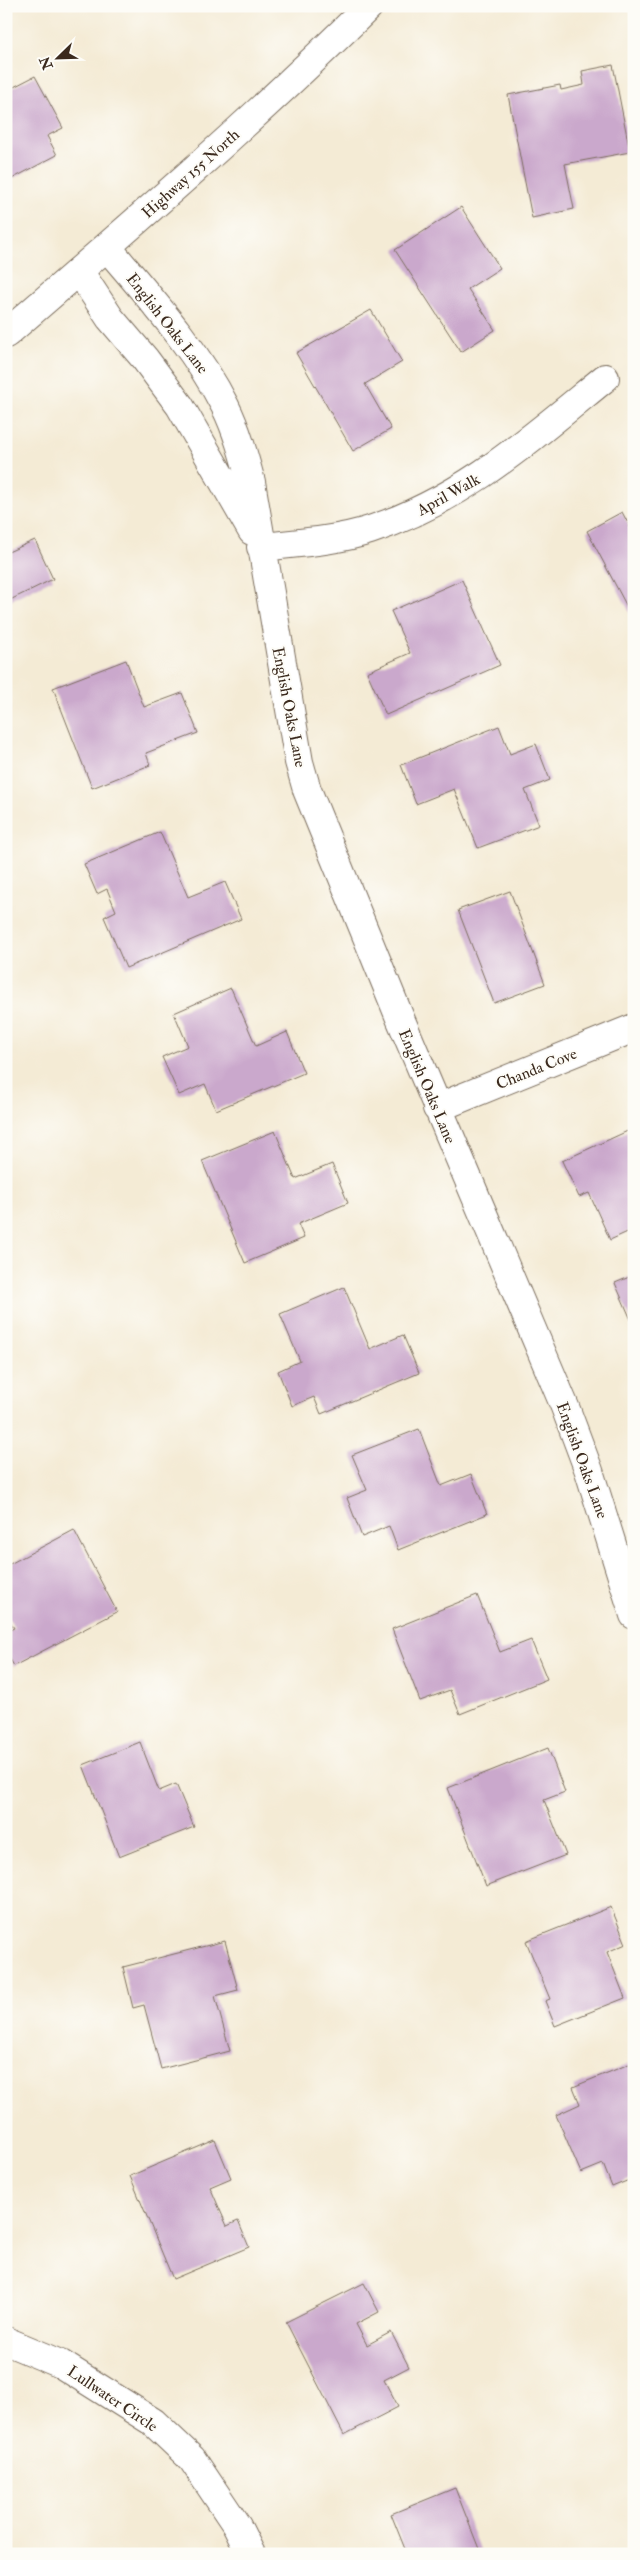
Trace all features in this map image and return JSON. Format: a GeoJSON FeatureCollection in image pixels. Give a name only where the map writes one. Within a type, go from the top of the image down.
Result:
{"type":"FeatureCollection","features":[{"type":"Feature","properties":{"kind":"street","name":"Highway 155 North"},"geometry":{"type":"LineString","coordinates":[[6,334],[256,114],[369,6]]}},
{"type":"Feature","properties":{"kind":"street","name":"English Oaks Lane"},"geometry":{"type":"LineString","coordinates":[[107,247],[192,351],[211,378],[226,408],[242,449],[251,482],[299,762],[304,780],[320,826],[437,1108],[565,1407],[589,1471],[634,1615]]}},
{"type":"Feature","properties":{"kind":"street","name":"English Oaks Lane"},"geometry":{"type":"LineString","coordinates":[[79,271],[110,318],[145,359],[180,406],[262,547]]}},
{"type":"Feature","properties":{"kind":"street","name":"April Walk"},"geometry":{"type":"LineString","coordinates":[[262,547],[328,539],[369,530],[428,506],[492,469],[522,448],[605,378]]}},
{"type":"Feature","properties":{"kind":"street","name":"Chanda Cove"},"geometry":{"type":"LineString","coordinates":[[437,1108],[634,1028]]}},
{"type":"Feature","properties":{"kind":"street","name":"Lullwater Circle"},"geometry":{"type":"LineString","coordinates":[[6,2341],[61,2364],[153,2422],[192,2460],[237,2526],[251,2554]]}},
{"type":"Feature","properties":{"kind":"building"},"geometry":{"type":"Polygon","coordinates":[[[613,65],[630,152],[565,164],[574,209],[532,218],[508,95],[560,85],[561,90],[584,85],[582,71],[613,65]]]}},
{"type":"Feature","properties":{"kind":"building"},"geometry":{"type":"Polygon","coordinates":[[[35,76],[63,128],[47,136],[57,155],[6,182],[6,91],[35,76]]]}},
{"type":"Feature","properties":{"kind":"building"},"geometry":{"type":"Polygon","coordinates":[[[461,207],[500,268],[468,289],[495,330],[461,352],[395,250],[461,207]]]}},
{"type":"Feature","properties":{"kind":"building"},"geometry":{"type":"Polygon","coordinates":[[[371,310],[402,362],[365,384],[391,429],[353,451],[296,353],[371,310]]]}},
{"type":"Feature","properties":{"kind":"building"},"geometry":{"type":"Polygon","coordinates":[[[622,512],[631,529],[634,528],[634,620],[587,531],[622,512]]]}},
{"type":"Feature","properties":{"kind":"building"},"geometry":{"type":"Polygon","coordinates":[[[35,540],[53,579],[10,600],[6,593],[6,553],[35,540]]]}},
{"type":"Feature","properties":{"kind":"building"},"geometry":{"type":"Polygon","coordinates":[[[462,580],[500,665],[386,715],[367,672],[410,653],[391,611],[462,580]]]}},
{"type":"Feature","properties":{"kind":"building"},"geometry":{"type":"Polygon","coordinates":[[[126,660],[144,707],[182,693],[198,733],[146,753],[150,765],[92,788],[53,688],[126,660]]]}},
{"type":"Feature","properties":{"kind":"building"},"geometry":{"type":"Polygon","coordinates":[[[499,726],[510,754],[536,744],[550,780],[525,790],[539,825],[478,848],[454,789],[416,804],[401,765],[499,726]]]}},
{"type":"Feature","properties":{"kind":"building"},"geometry":{"type":"Polygon","coordinates":[[[160,832],[188,897],[225,882],[241,919],[126,968],[104,917],[116,911],[107,889],[97,894],[84,864],[160,832]]]}},
{"type":"Feature","properties":{"kind":"building"},"geometry":{"type":"Polygon","coordinates":[[[510,891],[545,984],[494,1003],[458,910],[510,891]]]}},
{"type":"Feature","properties":{"kind":"building"},"geometry":{"type":"Polygon","coordinates":[[[231,988],[256,1046],[287,1032],[304,1073],[216,1110],[205,1084],[179,1095],[162,1057],[188,1046],[174,1013],[231,988]]]}},
{"type":"Feature","properties":{"kind":"building"},"geometry":{"type":"Polygon","coordinates":[[[632,1129],[634,1229],[610,1240],[589,1193],[579,1197],[562,1161],[632,1129]]]}},
{"type":"Feature","properties":{"kind":"building"},"geometry":{"type":"Polygon","coordinates":[[[275,1131],[295,1179],[332,1164],[348,1203],[298,1224],[304,1238],[245,1263],[202,1161],[275,1131]]]}},
{"type":"Feature","properties":{"kind":"building"},"geometry":{"type":"Polygon","coordinates":[[[634,1275],[634,1321],[632,1322],[615,1283],[634,1275]]]}},
{"type":"Feature","properties":{"kind":"building"},"geometry":{"type":"Polygon","coordinates":[[[344,1287],[370,1349],[403,1335],[419,1373],[321,1414],[314,1397],[292,1406],[278,1371],[300,1361],[280,1314],[344,1287]]]}},
{"type":"Feature","properties":{"kind":"building"},"geometry":{"type":"Polygon","coordinates":[[[419,1429],[441,1486],[471,1474],[487,1514],[398,1550],[389,1526],[362,1537],[347,1498],[367,1490],[352,1455],[419,1429]]]}},
{"type":"Feature","properties":{"kind":"building"},"geometry":{"type":"Polygon","coordinates":[[[74,1530],[117,1612],[14,1666],[6,1652],[6,1632],[14,1628],[6,1614],[6,1566],[74,1530]]]}},
{"type":"Feature","properties":{"kind":"building"},"geometry":{"type":"Polygon","coordinates":[[[477,1595],[500,1652],[531,1640],[547,1679],[460,1714],[450,1690],[420,1701],[392,1629],[477,1595]]]}},
{"type":"Feature","properties":{"kind":"building"},"geometry":{"type":"Polygon","coordinates":[[[140,1742],[159,1791],[176,1784],[194,1827],[119,1857],[83,1765],[140,1742]]]}},
{"type":"Feature","properties":{"kind":"building"},"geometry":{"type":"Polygon","coordinates":[[[548,1748],[565,1792],[544,1800],[566,1855],[486,1886],[448,1788],[548,1748]]]}},
{"type":"Feature","properties":{"kind":"building"},"geometry":{"type":"Polygon","coordinates":[[[611,1907],[626,1944],[607,1952],[625,1998],[555,2026],[545,2001],[550,1999],[526,1941],[611,1907]]]}},
{"type":"Feature","properties":{"kind":"building"},"geometry":{"type":"Polygon","coordinates":[[[225,1941],[238,1990],[215,1996],[230,2051],[161,2069],[144,2005],[133,2008],[123,1967],[225,1941]]]}},
{"type":"Feature","properties":{"kind":"building"},"geometry":{"type":"Polygon","coordinates":[[[634,2062],[634,2178],[612,2187],[603,2164],[581,2173],[556,2115],[580,2104],[573,2087],[634,2062]]]}},
{"type":"Feature","properties":{"kind":"building"},"geometry":{"type":"Polygon","coordinates":[[[215,2140],[231,2178],[210,2187],[227,2226],[238,2221],[249,2247],[173,2279],[130,2176],[215,2140]]]}},
{"type":"Feature","properties":{"kind":"building"},"geometry":{"type":"Polygon","coordinates":[[[364,2283],[379,2312],[356,2324],[367,2345],[391,2332],[409,2367],[384,2380],[398,2407],[344,2435],[286,2322],[364,2283]]]}},
{"type":"Feature","properties":{"kind":"building"},"geometry":{"type":"Polygon","coordinates":[[[455,2488],[481,2554],[407,2554],[391,2514],[455,2488]]]}}]}
